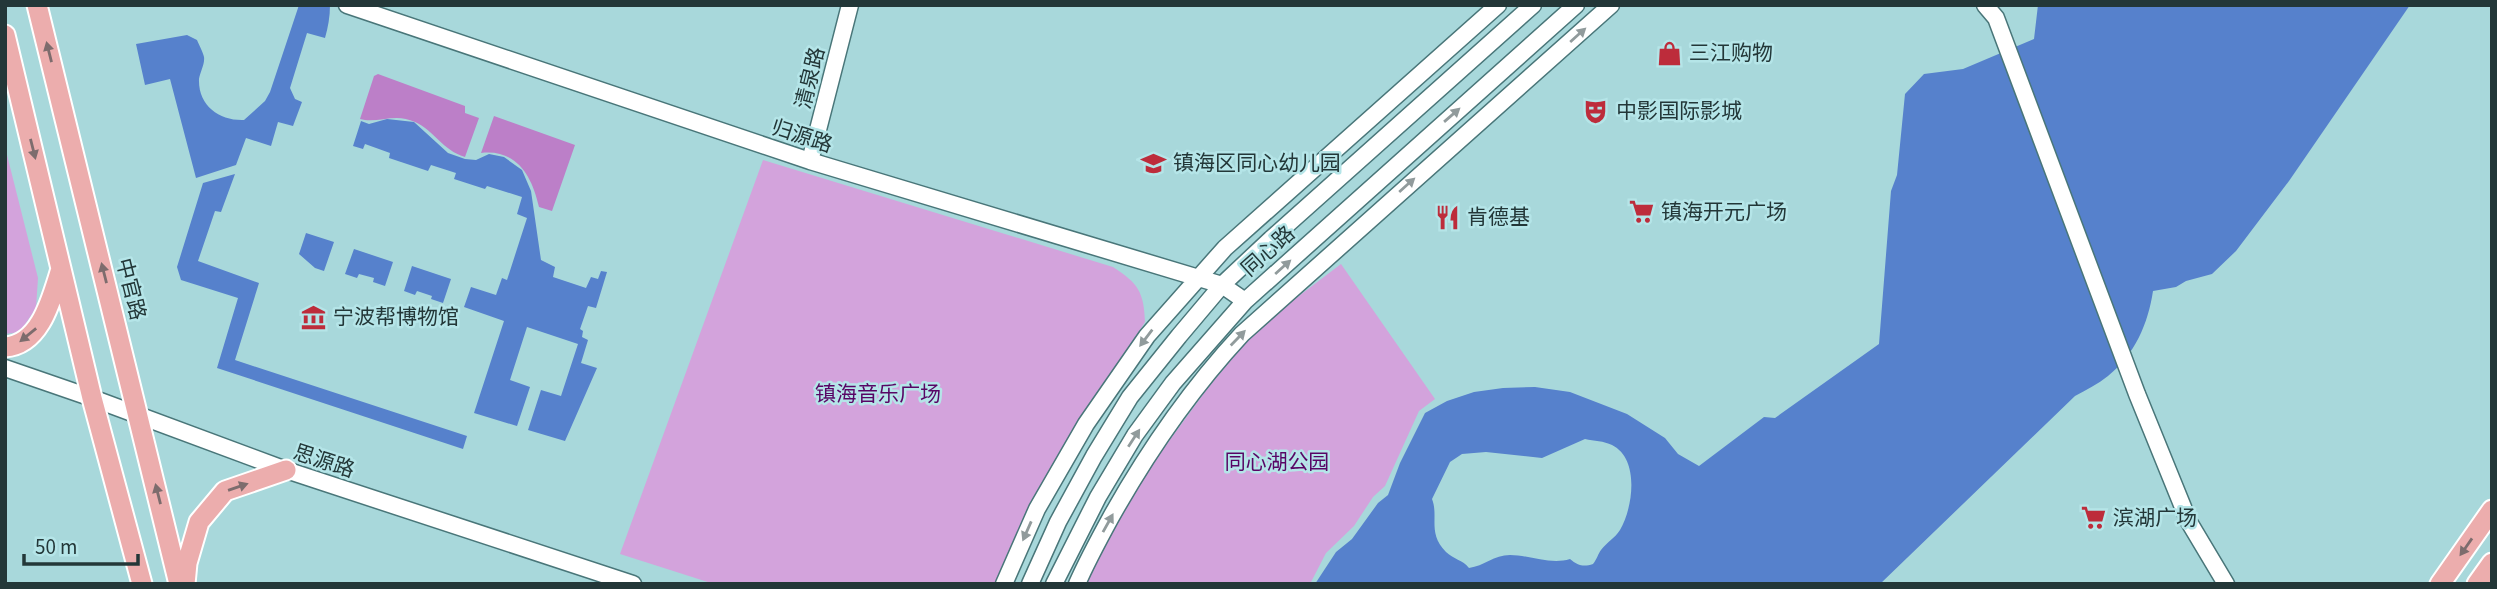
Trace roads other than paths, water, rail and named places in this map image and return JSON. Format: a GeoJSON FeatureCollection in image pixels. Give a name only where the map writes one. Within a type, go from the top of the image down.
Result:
{"type":"FeatureCollection","features":[{"type":"Feature","properties":{"kind":"main road","name":"中官路"},"geometry":{"type":"LineString","coordinates":[[37,5],[179,584]]}},
{"type":"Feature","properties":{"kind":"main road"},"geometry":{"type":"LineString","coordinates":[[5,35],[92,398],[142,584]]}},
{"type":"Feature","properties":{"kind":"main road"},"geometry":{"type":"LineString","coordinates":[[5,347],[13,347],[36,331],[52,297],[61,268]]}},
{"type":"Feature","properties":{"kind":"main road"},"geometry":{"type":"LineString","coordinates":[[185,584],[187,563],[199,522],[225,491],[286,470]]}},
{"type":"Feature","properties":{"kind":"main road"},"geometry":{"type":"LineString","coordinates":[[2440,584],[2492,510]]}},
{"type":"Feature","properties":{"kind":"main road"},"geometry":{"type":"LineString","coordinates":[[2477,584],[2492,564]]}},
{"type":"Feature","properties":{"kind":"street","name":"归源路"},"geometry":{"type":"LineString","coordinates":[[347,5],[810,161],[1222,285],[1245,301]]}},
{"type":"Feature","properties":{"kind":"street","name":"清泉路"},"geometry":{"type":"LineString","coordinates":[[810,161],[850,5]]}},
{"type":"Feature","properties":{"kind":"street"},"geometry":{"type":"LineString","coordinates":[[1004,584],[1037,509],[1086,424],[1147,336],[1225,248],[1498,5]]}},
{"type":"Feature","properties":{"kind":"street","name":"同心路"},"geometry":{"type":"LineString","coordinates":[[1030,584],[1074,492],[1130,397],[1222,285],[1533,5]]}},
{"type":"Feature","properties":{"kind":"street","name":"同心路"},"geometry":{"type":"LineString","coordinates":[[1055,584],[1091,509],[1135,435],[1173,383],[1245,301],[1576,5]]}},
{"type":"Feature","properties":{"kind":"street"},"geometry":{"type":"LineString","coordinates":[[1077,584],[1084,566],[1139,467],[1168,424],[1232,344],[1263,313],[1611,5]]}},
{"type":"Feature","properties":{"kind":"street"},"geometry":{"type":"LineString","coordinates":[[1985,5],[1996,18],[2137,394],[2189,522],[2226,584]]}},
{"type":"Feature","properties":{"kind":"street","name":"思源路"},"geometry":{"type":"LineString","coordinates":[[5,368],[286,470],[633,584]]}},
{"type":"Feature","properties":{"kind":"water"},"geometry":{"type":"Polygon","coordinates":[[[299,5],[330,5],[330,9],[325,38],[307,33],[290,88],[295,99],[302,102],[293,126],[278,122],[271,146],[246,138],[236,165],[196,178],[170,79],[145,85],[136,44],[187,35],[197,40],[204,57],[199,79],[206,104],[219,115],[244,120],[265,101],[270,92],[299,5]]]}},
{"type":"Feature","properties":{"kind":"water"},"geometry":{"type":"Polygon","coordinates":[[[2038,5],[2410,5],[2289,181],[2236,251],[2212,274],[2186,281],[2176,287],[2153,291],[2144,327],[2126,358],[2100,382],[2075,396],[1880,584],[1315,584],[1336,552],[1352,539],[1378,503],[1388,495],[1400,463],[1425,413],[1447,401],[1474,392],[1503,388],[1535,387],[1570,392],[1627,414],[1665,438],[1678,454],[1699,466],[1764,417],[1775,418],[1879,344],[1891,191],[1897,175],[1905,94],[1924,74],[1963,69],[2034,39],[2038,5]],[[1585,439],[1542,458],[1486,452],[1462,454],[1450,462],[1432,499],[1435,532],[1440,545],[1469,568],[1510,555],[1555,561],[1570,559],[1584,566],[1593,564],[1625,521],[1631,484],[1627,461],[1621,452],[1612,445],[1585,439]]]}},
{"type":"Feature","properties":{"kind":"water"},"geometry":{"type":"Polygon","coordinates":[[[387,119],[414,122],[448,153],[465,159],[476,160],[489,154],[504,157],[522,170],[531,191],[541,260],[555,267],[553,277],[586,288],[591,277],[598,279],[601,271],[607,272],[596,308],[588,306],[580,329],[583,331],[582,337],[588,340],[581,363],[597,368],[565,441],[528,430],[541,390],[561,396],[578,344],[527,327],[510,380],[530,387],[517,426],[474,413],[504,321],[464,307],[471,287],[496,295],[502,278],[507,280],[527,218],[517,214],[522,197],[454,179],[456,173],[431,165],[428,171],[389,158],[390,153],[365,144],[363,149],[353,146],[361,121],[369,124],[387,119]]]}},
{"type":"Feature","properties":{"kind":"water"},"geometry":{"type":"Polygon","coordinates":[[[235,174],[221,212],[215,211],[198,261],[259,283],[235,360],[467,436],[463,449],[217,368],[238,298],[181,280],[177,267],[203,183],[235,174]]]}},
{"type":"Feature","properties":{"kind":"water"},"geometry":{"type":"Polygon","coordinates":[[[306,233],[334,242],[324,271],[315,268],[299,254],[306,233]]]}},
{"type":"Feature","properties":{"kind":"water"},"geometry":{"type":"Polygon","coordinates":[[[354,249],[393,262],[385,286],[373,282],[374,278],[359,274],[357,278],[345,274],[354,249]]]}},
{"type":"Feature","properties":{"kind":"water"},"geometry":{"type":"Polygon","coordinates":[[[412,266],[451,279],[443,303],[417,291],[415,295],[404,291],[412,266]]]}},
{"type":"Feature","properties":{"kind":"place","name":"三江购物"},"geometry":{"type":"Point","coordinates":[1669,53]}},
{"type":"Feature","properties":{"kind":"place","name":"中影国际影城"},"geometry":{"type":"Point","coordinates":[1596,111]}},
{"type":"Feature","properties":{"kind":"place","name":"镇海区同心幼儿园"},"geometry":{"type":"Point","coordinates":[1153,163]}},
{"type":"Feature","properties":{"kind":"place","name":"镇海开元广场"},"geometry":{"type":"Point","coordinates":[1641,212]}},
{"type":"Feature","properties":{"kind":"place","name":"肯德基"},"geometry":{"type":"Point","coordinates":[1447,217]}},
{"type":"Feature","properties":{"kind":"place","name":"宁波帮博物馆"},"geometry":{"type":"Point","coordinates":[313,317]}},
{"type":"Feature","properties":{"kind":"place","name":"滨湖广场"},"geometry":{"type":"Point","coordinates":[2093,518]}},
{"type":"Feature","properties":{"kind":"park label","name":"镇海音乐广场"},"geometry":{"type":"Point","coordinates":[878,394]}},
{"type":"Feature","properties":{"kind":"park label","name":"同心湖公园"},"geometry":{"type":"Point","coordinates":[1277,462]}}]}
